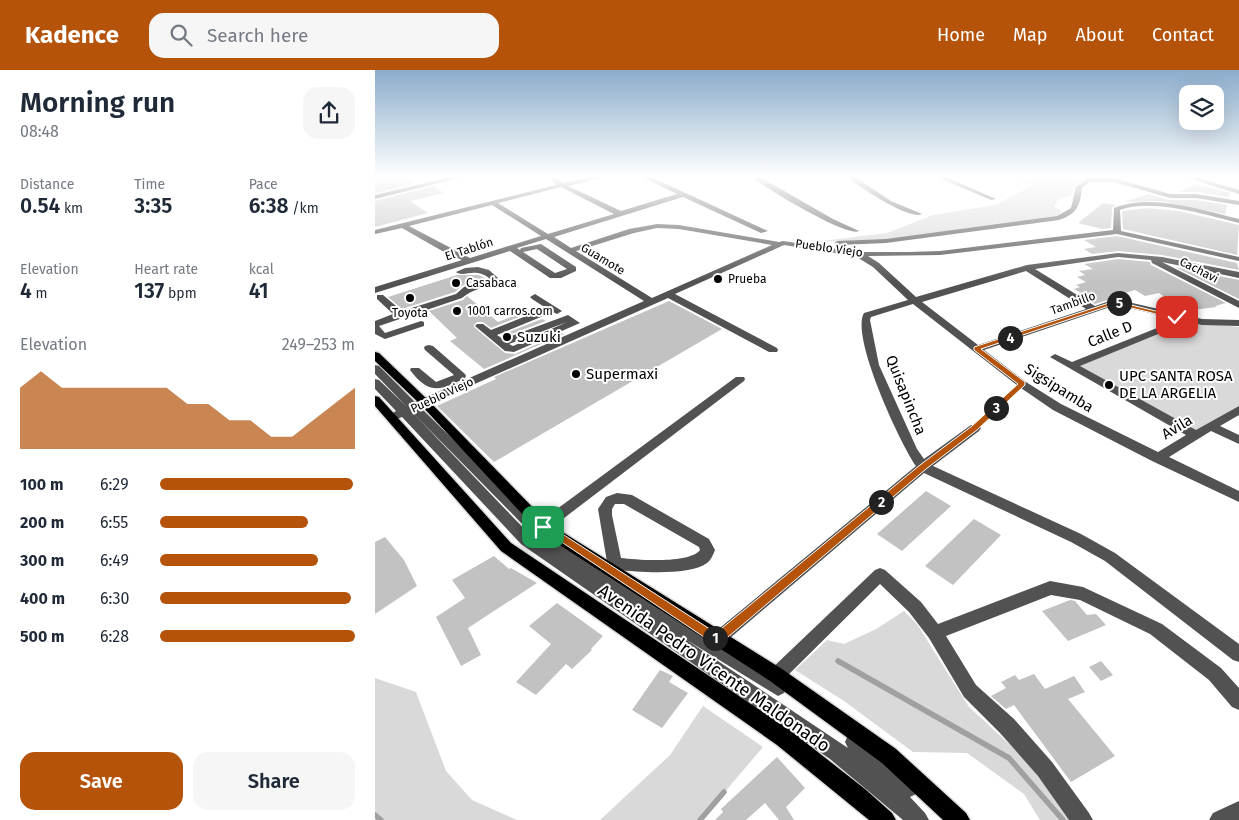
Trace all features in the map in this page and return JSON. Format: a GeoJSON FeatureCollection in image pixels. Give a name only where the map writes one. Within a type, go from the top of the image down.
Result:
{"type":"FeatureCollection","features":[{"type":"Feature","properties":{"kind":"main road","name":"Avenida Pedro Vicente Maldonado"},"geometry":{"type":"LineString","coordinates":[[375,355],[408,410],[506,548],[783,738],[858,796],[885,820]]}},
{"type":"Feature","properties":{"kind":"main road","name":"Avenida Pedro Vicente Maldonado"},"geometry":{"type":"LineString","coordinates":[[375,399],[408,410],[543,527],[612,567],[717,639],[776,675],[889,756],[959,820]]}},
{"type":"Feature","properties":{"kind":"street"},"geometry":{"type":"LineString","coordinates":[[375,232],[453,212]]}},
{"type":"Feature","properties":{"kind":"street","name":"Guamote"},"geometry":{"type":"LineString","coordinates":[[508,212],[569,252],[652,302]]}},
{"type":"Feature","properties":{"kind":"street"},"geometry":{"type":"LineString","coordinates":[[617,212],[621,214]]}},
{"type":"Feature","properties":{"kind":"street","name":"El Tablón"},"geometry":{"type":"LineString","coordinates":[[397,288],[469,261],[513,250],[546,236],[627,212]]}},
{"type":"Feature","properties":{"kind":"street"},"geometry":{"type":"LineString","coordinates":[[723,212],[764,231]]}},
{"type":"Feature","properties":{"kind":"street"},"geometry":{"type":"LineString","coordinates":[[815,212],[830,221],[855,231]]}},
{"type":"Feature","properties":{"kind":"street"},"geometry":{"type":"LineString","coordinates":[[913,212],[918,214]]}},
{"type":"Feature","properties":{"kind":"street"},"geometry":{"type":"LineString","coordinates":[[569,252],[632,231],[657,226],[679,227],[781,244],[798,240],[853,244],[1059,218],[1072,212]]}},
{"type":"Feature","properties":{"kind":"street"},"geometry":{"type":"LineString","coordinates":[[1116,212],[1117,232]]}},
{"type":"Feature","properties":{"kind":"street"},"geometry":{"type":"LineString","coordinates":[[1195,212],[1239,221]]}},
{"type":"Feature","properties":{"kind":"street"},"geometry":{"type":"LineString","coordinates":[[403,225],[422,238],[433,241],[444,250],[469,261]]}},
{"type":"Feature","properties":{"kind":"street","name":"Pueblo Viejo"},"geometry":{"type":"LineString","coordinates":[[408,410],[533,344],[652,302],[781,244],[859,254],[939,252],[1117,232],[1239,259]]}},
{"type":"Feature","properties":{"kind":"street"},"geometry":{"type":"LineString","coordinates":[[538,246],[573,269],[558,276],[553,276],[513,250],[538,246]]}},
{"type":"Feature","properties":{"kind":"street","name":"Sigsipamba"},"geometry":{"type":"LineString","coordinates":[[859,254],[876,265],[915,301],[1022,384],[1073,416],[1239,497]]}},
{"type":"Feature","properties":{"kind":"street","name":"Quisapincha"},"geometry":{"type":"LineString","coordinates":[[923,467],[911,450],[874,365],[865,320],[867,316],[1027,268],[1118,256],[1180,262],[1239,275]]}},
{"type":"Feature","properties":{"kind":"street","name":"Cachavi"},"geometry":{"type":"LineString","coordinates":[[1147,258],[1239,305]]}},
{"type":"Feature","properties":{"kind":"street"},"geometry":{"type":"LineString","coordinates":[[375,328],[380,334],[385,336],[400,322],[459,296],[467,289],[490,282],[494,278],[485,271],[474,268],[397,288],[377,296],[400,322]]}},
{"type":"Feature","properties":{"kind":"street"},"geometry":{"type":"LineString","coordinates":[[1027,268],[1095,310]]}},
{"type":"Feature","properties":{"kind":"street"},"geometry":{"type":"LineString","coordinates":[[668,294],[773,350]]}},
{"type":"Feature","properties":{"kind":"street"},"geometry":{"type":"LineString","coordinates":[[480,326],[506,346],[517,349],[533,344],[575,323],[535,297]]}},
{"type":"Feature","properties":{"kind":"street","name":"Tambillo"},"geometry":{"type":"LineString","coordinates":[[976,349],[1115,302],[1202,322],[1239,324]]}},
{"type":"Feature","properties":{"kind":"street"},"geometry":{"type":"LineString","coordinates":[[490,334],[553,308]]}},
{"type":"Feature","properties":{"kind":"street"},"geometry":{"type":"LineString","coordinates":[[504,316],[516,324],[533,344]]}},
{"type":"Feature","properties":{"kind":"street"},"geometry":{"type":"LineString","coordinates":[[375,324],[400,322],[421,324]]}},
{"type":"Feature","properties":{"kind":"street","name":"Calle D"},"geometry":{"type":"LineString","coordinates":[[1071,366],[1160,330]]}},
{"type":"Feature","properties":{"kind":"street"},"geometry":{"type":"LineString","coordinates":[[415,370],[431,386],[436,387],[503,361],[510,354],[506,346]]}},
{"type":"Feature","properties":{"kind":"street"},"geometry":{"type":"LineString","coordinates":[[429,348],[461,376]]}},
{"type":"Feature","properties":{"kind":"street"},"geometry":{"type":"LineString","coordinates":[[1055,357],[1195,435]]}},
{"type":"Feature","properties":{"kind":"street"},"geometry":{"type":"LineString","coordinates":[[375,368],[408,410],[526,540],[837,752],[918,820]]}},
{"type":"Feature","properties":{"kind":"street"},"geometry":{"type":"LineString","coordinates":[[543,527],[740,379]]}},
{"type":"Feature","properties":{"kind":"street"},"geometry":{"type":"LineString","coordinates":[[375,382],[408,410],[547,540],[665,617],[768,680],[835,725],[901,781],[943,820]]}},
{"type":"Feature","properties":{"kind":"street","name":"Avila"},"geometry":{"type":"LineString","coordinates":[[1157,458],[1239,410]]}},
{"type":"Feature","properties":{"kind":"street"},"geometry":{"type":"LineString","coordinates":[[1210,426],[1239,440]]}},
{"type":"Feature","properties":{"kind":"street"},"geometry":{"type":"LineString","coordinates":[[717,639],[923,467],[975,428]]}},
{"type":"Feature","properties":{"kind":"street"},"geometry":{"type":"LineString","coordinates":[[923,467],[1076,538],[1110,557],[1239,654]]}},
{"type":"Feature","properties":{"kind":"street"},"geometry":{"type":"LineString","coordinates":[[617,498],[627,499],[704,543],[708,550],[702,559],[696,562],[612,567],[604,509],[608,503],[617,498]]}},
{"type":"Feature","properties":{"kind":"street"},"geometry":{"type":"LineString","coordinates":[[776,675],[880,574],[915,607],[935,633],[970,692],[1007,726],[1045,769],[1082,820]]}},
{"type":"Feature","properties":{"kind":"street"},"geometry":{"type":"LineString","coordinates":[[935,633],[1050,588],[1083,594],[1156,629],[1215,674],[1239,701]]}},
{"type":"Feature","properties":{"kind":"street"},"geometry":{"type":"LineString","coordinates":[[1220,820],[1239,811]]}},
{"type":"Feature","properties":{"kind":"path"},"geometry":{"type":"LineString","coordinates":[[975,428],[1022,384]]}},
{"type":"Feature","properties":{"kind":"shaded area"},"geometry":{"type":"Polygon","coordinates":[[[952,212],[1062,212],[1056,216],[902,239],[855,243],[822,241],[887,233],[933,215],[952,212]]]}},
{"type":"Feature","properties":{"kind":"shaded area"},"geometry":{"type":"Polygon","coordinates":[[[1183,321],[1239,327],[1239,406],[1194,432],[1078,367],[1183,321]]]}},
{"type":"Feature","properties":{"kind":"shaded area"},"geometry":{"type":"Polygon","coordinates":[[[904,611],[917,624],[969,707],[1030,763],[1075,820],[1040,820],[1024,794],[967,753],[913,752],[844,701],[795,670],[827,640],[844,644],[876,629],[904,611]]]}},
{"type":"Feature","properties":{"kind":"shaded area"},"geometry":{"type":"Polygon","coordinates":[[[375,678],[416,692],[446,771],[472,800],[517,820],[375,820],[375,678]]]}},
{"type":"Feature","properties":{"kind":"shaded area"},"geometry":{"type":"Polygon","coordinates":[[[703,706],[763,747],[701,820],[600,820],[670,755],[703,706]]]}},
{"type":"Feature","properties":{"kind":"building"},"geometry":{"type":"Polygon","coordinates":[[[375,212],[428,213],[375,227],[375,212]]]}},
{"type":"Feature","properties":{"kind":"building"},"geometry":{"type":"Polygon","coordinates":[[[1092,212],[1112,212],[1111,228],[1102,229],[1078,223],[1092,212]]]}},
{"type":"Feature","properties":{"kind":"building"},"geometry":{"type":"Polygon","coordinates":[[[1122,212],[1183,212],[1239,225],[1237,255],[1123,229],[1122,212]]]}},
{"type":"Feature","properties":{"kind":"building"},"geometry":{"type":"Polygon","coordinates":[[[1117,236],[1237,263],[1239,270],[1162,255],[1118,251],[1092,254],[1084,249],[1096,247],[1084,240],[1117,236]]]}},
{"type":"Feature","properties":{"kind":"building"},"geometry":{"type":"Polygon","coordinates":[[[1118,259],[1150,262],[1151,265],[1226,303],[1215,306],[1217,307],[1184,311],[1159,293],[1145,296],[1135,290],[1095,304],[1074,289],[1080,287],[1076,285],[1086,282],[1077,277],[1085,275],[1079,271],[1093,269],[1084,264],[1118,259]]]}},
{"type":"Feature","properties":{"kind":"building"},"geometry":{"type":"Polygon","coordinates":[[[1175,267],[1239,280],[1239,299],[1175,267]]]}},
{"type":"Feature","properties":{"kind":"building"},"geometry":{"type":"Polygon","coordinates":[[[457,275],[478,275],[485,278],[463,285],[455,292],[402,309],[388,297],[457,275]]]}},
{"type":"Feature","properties":{"kind":"building"},"geometry":{"type":"Polygon","coordinates":[[[467,296],[498,322],[529,310],[532,312],[491,328],[483,322],[477,322],[474,325],[505,353],[515,354],[562,333],[564,334],[484,369],[450,341],[457,338],[429,311],[463,300],[467,296]]]}},
{"type":"Feature","properties":{"kind":"building","name":"Supermaxi"},"geometry":{"type":"Polygon","coordinates":[[[669,301],[722,329],[494,462],[437,406],[496,379],[494,377],[669,301]]]}},
{"type":"Feature","properties":{"kind":"building"},"geometry":{"type":"Polygon","coordinates":[[[542,319],[546,321],[503,337],[501,335],[542,319]]]}},
{"type":"Feature","properties":{"kind":"building"},"geometry":{"type":"Polygon","coordinates":[[[926,491],[951,506],[902,551],[877,534],[926,491]]]}},
{"type":"Feature","properties":{"kind":"building"},"geometry":{"type":"Polygon","coordinates":[[[974,519],[1001,535],[953,585],[925,566],[974,519]]]}},
{"type":"Feature","properties":{"kind":"building"},"geometry":{"type":"Polygon","coordinates":[[[385,537],[404,560],[417,586],[375,614],[375,542],[385,537]]]}},
{"type":"Feature","properties":{"kind":"building"},"geometry":{"type":"Polygon","coordinates":[[[494,556],[509,569],[511,568],[537,583],[468,628],[481,655],[461,666],[436,617],[465,598],[452,580],[494,556]]]}},
{"type":"Feature","properties":{"kind":"building"},"geometry":{"type":"Polygon","coordinates":[[[1070,600],[1075,601],[1087,615],[1096,614],[1106,625],[1068,641],[1042,611],[1070,600]]]}},
{"type":"Feature","properties":{"kind":"building"},"geometry":{"type":"Polygon","coordinates":[[[557,603],[603,636],[592,650],[572,669],[566,664],[536,695],[516,682],[551,644],[529,626],[557,603]]]}},
{"type":"Feature","properties":{"kind":"building"},"geometry":{"type":"Polygon","coordinates":[[[1101,661],[1113,675],[1101,681],[1089,667],[1101,661]]]}},
{"type":"Feature","properties":{"kind":"building"},"geometry":{"type":"Polygon","coordinates":[[[660,670],[673,676],[669,682],[688,693],[662,728],[632,710],[660,670]]]}},
{"type":"Feature","properties":{"kind":"building"},"geometry":{"type":"Polygon","coordinates":[[[1034,674],[1045,689],[1074,676],[1085,692],[1068,699],[1115,756],[1071,782],[1014,705],[1006,709],[991,696],[1006,688],[1001,682],[1015,675],[1019,680],[1034,674]]]}},
{"type":"Feature","properties":{"kind":"building"},"geometry":{"type":"Polygon","coordinates":[[[777,757],[805,788],[786,807],[794,820],[779,820],[765,803],[746,820],[715,820],[723,812],[721,809],[777,757]]]}},
{"type":"Feature","properties":{"kind":"waterway"},"geometry":{"type":"LineString","coordinates":[[838,661],[1009,758],[1063,820]]}},
{"type":"Feature","properties":{"kind":"waterway"},"geometry":{"type":"LineString","coordinates":[[700,820],[724,792]]}},
{"type":"Feature","properties":{"kind":"waterway"},"geometry":{"type":"LineString","coordinates":[[375,815],[381,820]]}},
{"type":"Feature","properties":{"kind":"place","name":"Prueba"},"geometry":{"type":"Point","coordinates":[718,279]}},
{"type":"Feature","properties":{"kind":"place","name":"Casabaca"},"geometry":{"type":"Point","coordinates":[456,283]}},
{"type":"Feature","properties":{"kind":"place","name":"Toyota"},"geometry":{"type":"Point","coordinates":[410,298]}},
{"type":"Feature","properties":{"kind":"place","name":"1001 carros.com"},"geometry":{"type":"Point","coordinates":[457,311]}},
{"type":"Feature","properties":{"kind":"place","name":"Suzuki"},"geometry":{"type":"Point","coordinates":[507,337]}},
{"type":"Feature","properties":{"kind":"place","name":"Supermaxi"},"geometry":{"type":"Point","coordinates":[576,374]}},
{"type":"Feature","properties":{"kind":"place","name":"UPC SANTA ROSA DE LA ARGELIA"},"geometry":{"type":"Point","coordinates":[1109,385]}},
{"type":"Feature","properties":{"kind":"route"},"geometry":{"type":"LineString","coordinates":[[543,527],[717,639],[923,467],[975,428],[1022,384],[976,349],[1115,302],[1177,317]]}}]}
